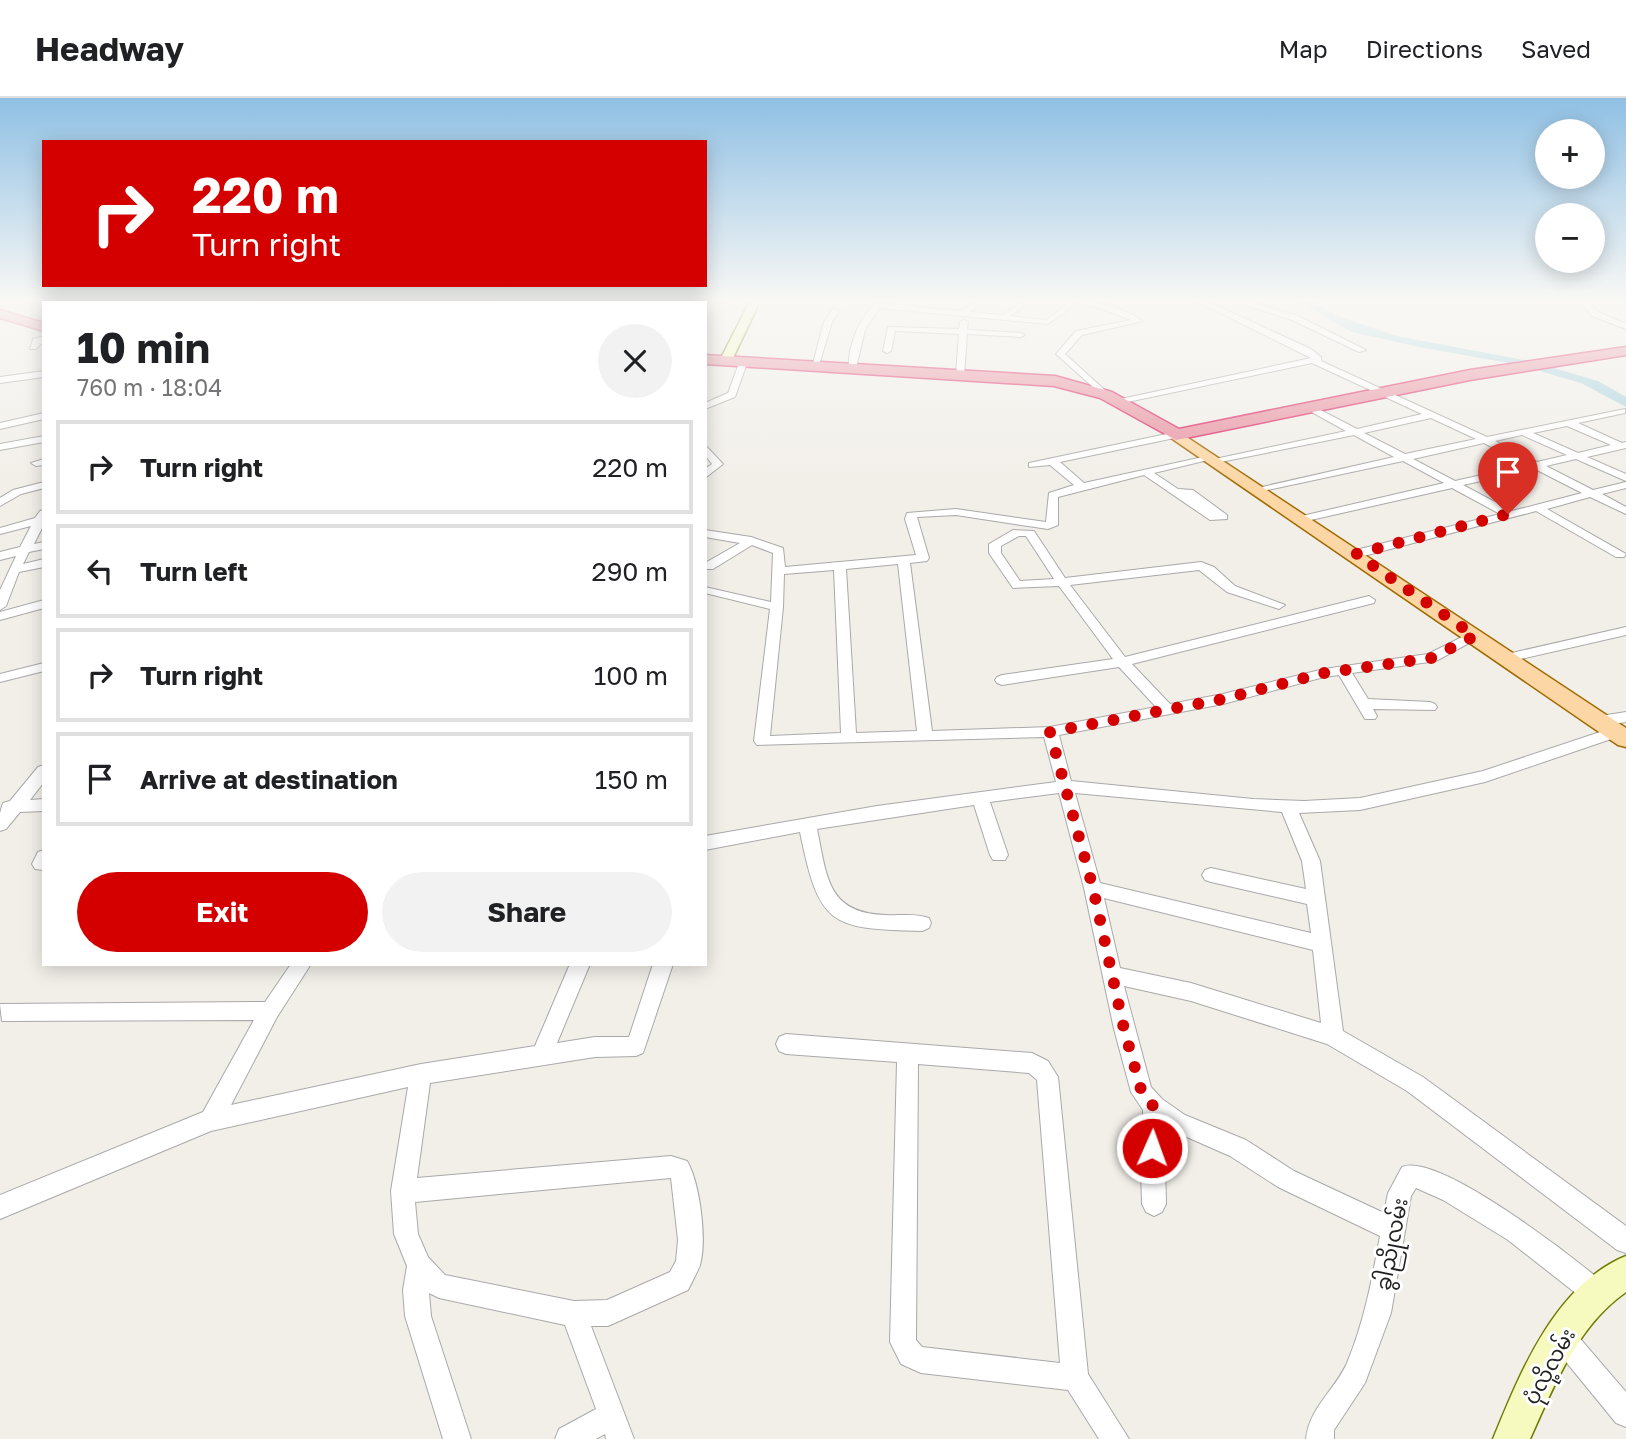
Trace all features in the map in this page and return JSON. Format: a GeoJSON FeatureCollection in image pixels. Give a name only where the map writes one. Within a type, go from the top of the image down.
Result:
{"type":"FeatureCollection","features":[{"type":"Feature","properties":{"kind":"highway"},"geometry":{"type":"LineString","coordinates":[[754,362],[1055,380],[1104,394],[1176,435],[1555,362]]}},
{"type":"Feature","properties":{"kind":"main road"},"geometry":{"type":"LineString","coordinates":[[1176,435],[1507,658],[1617,727]]}},
{"type":"Feature","properties":{"kind":"street"},"geometry":{"type":"LineString","coordinates":[[852,368],[853,362]]}},
{"type":"Feature","properties":{"kind":"street"},"geometry":{"type":"LineString","coordinates":[[960,374],[961,362]]}},
{"type":"Feature","properties":{"kind":"street"},"geometry":{"type":"LineString","coordinates":[[1068,362],[1104,394]]}},
{"type":"Feature","properties":{"kind":"street"},"geometry":{"type":"LineString","coordinates":[[1121,402],[1306,362]]}},
{"type":"Feature","properties":{"kind":"street"},"geometry":{"type":"LineString","coordinates":[[1317,362],[1387,392],[1626,512]]}},
{"type":"Feature","properties":{"kind":"street"},"geometry":{"type":"LineString","coordinates":[[707,405],[732,395],[742,366]]}},
{"type":"Feature","properties":{"kind":"street"},"geometry":{"type":"LineString","coordinates":[[0,380],[42,374]]}},
{"type":"Feature","properties":{"kind":"street"},"geometry":{"type":"LineString","coordinates":[[1311,408],[1508,514]]}},
{"type":"Feature","properties":{"kind":"street"},"geometry":{"type":"LineString","coordinates":[[1258,489],[1622,411]]}},
{"type":"Feature","properties":{"kind":"street"},"geometry":{"type":"LineString","coordinates":[[1279,605],[1231,589],[1210,570],[1201,566],[1017,585],[993,548],[999,541],[1017,532],[1052,525],[1053,495],[1081,486],[1433,415]]}},
{"type":"Feature","properties":{"kind":"street"},"geometry":{"type":"LineString","coordinates":[[0,426],[42,416]]}},
{"type":"Feature","properties":{"kind":"street"},"geometry":{"type":"LineString","coordinates":[[1567,422],[1624,447]]}},
{"type":"Feature","properties":{"kind":"street"},"geometry":{"type":"LineString","coordinates":[[1523,432],[1626,478]]}},
{"type":"Feature","properties":{"kind":"street"},"geometry":{"type":"LineString","coordinates":[[1033,465],[1176,435]]}},
{"type":"Feature","properties":{"kind":"street"},"geometry":{"type":"LineString","coordinates":[[0,447],[42,439]]}},
{"type":"Feature","properties":{"kind":"street"},"geometry":{"type":"LineString","coordinates":[[1302,519],[1534,464],[1624,447]]}},
{"type":"Feature","properties":{"kind":"street"},"geometry":{"type":"LineString","coordinates":[[707,450],[718,464],[707,473]]}},
{"type":"Feature","properties":{"kind":"street"},"geometry":{"type":"LineString","coordinates":[[1052,461],[1081,486]]}},
{"type":"Feature","properties":{"kind":"street"},"geometry":{"type":"LineString","coordinates":[[1145,471],[1177,492]]}},
{"type":"Feature","properties":{"kind":"street"},"geometry":{"type":"LineString","coordinates":[[1356,554],[1626,485]]}},
{"type":"Feature","properties":{"kind":"street"},"geometry":{"type":"LineString","coordinates":[[0,503],[17,492],[42,486]]}},
{"type":"Feature","properties":{"kind":"street"},"geometry":{"type":"LineString","coordinates":[[1536,507],[1620,554]]}},
{"type":"Feature","properties":{"kind":"street"},"geometry":{"type":"LineString","coordinates":[[778,571],[904,562],[923,558],[911,519],[911,515],[916,514],[956,512],[1048,526]]}},
{"type":"Feature","properties":{"kind":"street"},"geometry":{"type":"LineString","coordinates":[[0,531],[41,517]]}},
{"type":"Feature","properties":{"kind":"street"},"geometry":{"type":"LineString","coordinates":[[0,606],[41,517]]}},
{"type":"Feature","properties":{"kind":"street"},"geometry":{"type":"LineString","coordinates":[[1024,531],[1032,535],[1062,582],[1122,662],[1167,710]]}},
{"type":"Feature","properties":{"kind":"street"},"geometry":{"type":"LineString","coordinates":[[712,534],[751,541],[779,551],[762,741],[1050,732],[1223,699],[1324,673],[1431,658],[1475,636]]}},
{"type":"Feature","properties":{"kind":"street"},"geometry":{"type":"LineString","coordinates":[[709,566],[751,541]]}},
{"type":"Feature","properties":{"kind":"street"},"geometry":{"type":"LineString","coordinates":[[0,556],[42,545]]}},
{"type":"Feature","properties":{"kind":"street"},"geometry":{"type":"LineString","coordinates":[[904,562],[925,735]]}},
{"type":"Feature","properties":{"kind":"street"},"geometry":{"type":"LineString","coordinates":[[15,569],[42,563]]}},
{"type":"Feature","properties":{"kind":"street"},"geometry":{"type":"LineString","coordinates":[[840,566],[849,737]]}},
{"type":"Feature","properties":{"kind":"street"},"geometry":{"type":"LineString","coordinates":[[707,590],[776,607]]}},
{"type":"Feature","properties":{"kind":"street"},"geometry":{"type":"LineString","coordinates":[[1002,680],[1122,662],[1369,600]]}},
{"type":"Feature","properties":{"kind":"street"},"geometry":{"type":"LineString","coordinates":[[0,616],[42,605]]}},
{"type":"Feature","properties":{"kind":"street"},"geometry":{"type":"LineString","coordinates":[[1507,658],[1626,631]]}},
{"type":"Feature","properties":{"kind":"street"},"geometry":{"type":"LineString","coordinates":[[0,678],[42,668]]}},
{"type":"Feature","properties":{"kind":"street"},"geometry":{"type":"LineString","coordinates":[[1344,671],[1366,710],[1430,707]]}},
{"type":"Feature","properties":{"kind":"street"},"geometry":{"type":"LineString","coordinates":[[707,843],[807,824],[1066,786],[1288,807],[1360,804],[1485,776],[1617,727]]}},
{"type":"Feature","properties":{"kind":"street"},"geometry":{"type":"LineString","coordinates":[[1050,732],[1093,888],[1111,975],[1142,1093],[1154,1107],[1177,1123],[1238,1148],[1286,1179],[1393,1230]]}},
{"type":"Feature","properties":{"kind":"street"},"geometry":{"type":"LineString","coordinates":[[0,825],[7,807],[42,773]]}},
{"type":"Feature","properties":{"kind":"street"},"geometry":{"type":"LineString","coordinates":[[980,798],[999,855]]}},
{"type":"Feature","properties":{"kind":"street"},"geometry":{"type":"LineString","coordinates":[[7,807],[42,805]]}},
{"type":"Feature","properties":{"kind":"street"},"geometry":{"type":"LineString","coordinates":[[1288,807],[1311,861],[1333,1036]]}},
{"type":"Feature","properties":{"kind":"street"},"geometry":{"type":"LineString","coordinates":[[807,824],[825,889],[838,911],[853,918],[870,921],[922,923]]}},
{"type":"Feature","properties":{"kind":"street"},"geometry":{"type":"LineString","coordinates":[[1211,875],[1316,899]]}},
{"type":"Feature","properties":{"kind":"street"},"geometry":{"type":"LineString","coordinates":[[1093,888],[1322,944]]}},
{"type":"Feature","properties":{"kind":"street"},"geometry":{"type":"LineString","coordinates":[[211,1120],[270,1011],[301,966]]}},
{"type":"Feature","properties":{"kind":"street"},"geometry":{"type":"LineString","coordinates":[[542,1055],[579,966]]}},
{"type":"Feature","properties":{"kind":"street"},"geometry":{"type":"LineString","coordinates":[[0,1207],[211,1120],[421,1074],[595,1047],[636,1046],[662,966]]}},
{"type":"Feature","properties":{"kind":"street"},"geometry":{"type":"LineString","coordinates":[[1111,975],[1191,992],[1333,1036],[1415,1084],[1626,1241]]}},
{"type":"Feature","properties":{"kind":"street"},"geometry":{"type":"LineString","coordinates":[[2,1012],[270,1011]]}},
{"type":"Feature","properties":{"kind":"street"},"geometry":{"type":"LineString","coordinates":[[786,1044],[1032,1063],[1041,1068],[1047,1077],[1075,1378],[1115,1439]]}},
{"type":"Feature","properties":{"kind":"street"},"geometry":{"type":"LineString","coordinates":[[908,1053],[903,1342],[910,1355],[921,1360],[1075,1378]]}},
{"type":"Feature","properties":{"kind":"street"},"geometry":{"type":"LineString","coordinates":[[402,1191],[671,1167],[679,1169],[684,1178],[690,1240],[688,1263],[679,1281],[608,1313],[574,1314],[439,1286],[419,1266],[406,1234],[402,1191],[421,1074]]}},
{"type":"Feature","properties":{"kind":"street"},"geometry":{"type":"LineString","coordinates":[[1154,1107],[1154,1204]]}},
{"type":"Feature","properties":{"kind":"street","name":"ခွါညိုလမ်း"},"geometry":{"type":"LineString","coordinates":[[1320,1439],[1321,1426],[1356,1374],[1378,1313],[1400,1193],[1410,1175],[1426,1178],[1503,1220],[1556,1258],[1596,1293]]}},
{"type":"Feature","properties":{"kind":"street"},"geometry":{"type":"LineString","coordinates":[[419,1266],[416,1290],[418,1316],[457,1439]]}},
{"type":"Feature","properties":{"kind":"street","name":"ပုံလို့လမ်း"},"geometry":{"type":"LineString","coordinates":[[1511,1439],[1562,1337],[1596,1293],[1626,1272]]}},
{"type":"Feature","properties":{"kind":"street"},"geometry":{"type":"LineString","coordinates":[[569,1439],[616,1427],[574,1314]]}},
{"type":"Feature","properties":{"kind":"street"},"geometry":{"type":"LineString","coordinates":[[1562,1337],[1626,1413]]}},
{"type":"Feature","properties":{"kind":"water"},"geometry":{"type":"Polygon","coordinates":[[[1501,362],[1534,362],[1520,365],[1501,362]]]}},
{"type":"Feature","properties":{"kind":"water"},"geometry":{"type":"Polygon","coordinates":[[[1547,366],[1598,381],[1626,397],[1626,407],[1581,383],[1533,369],[1547,366]]]}},
{"type":"Feature","properties":{"kind":"route"},"geometry":{"type":"LineString","coordinates":[[1152,1148],[1154,1107],[1142,1093],[1124,1029],[1093,888],[1050,732],[1223,699],[1324,673],[1431,658],[1475,636],[1356,554],[1508,514]]}}]}
